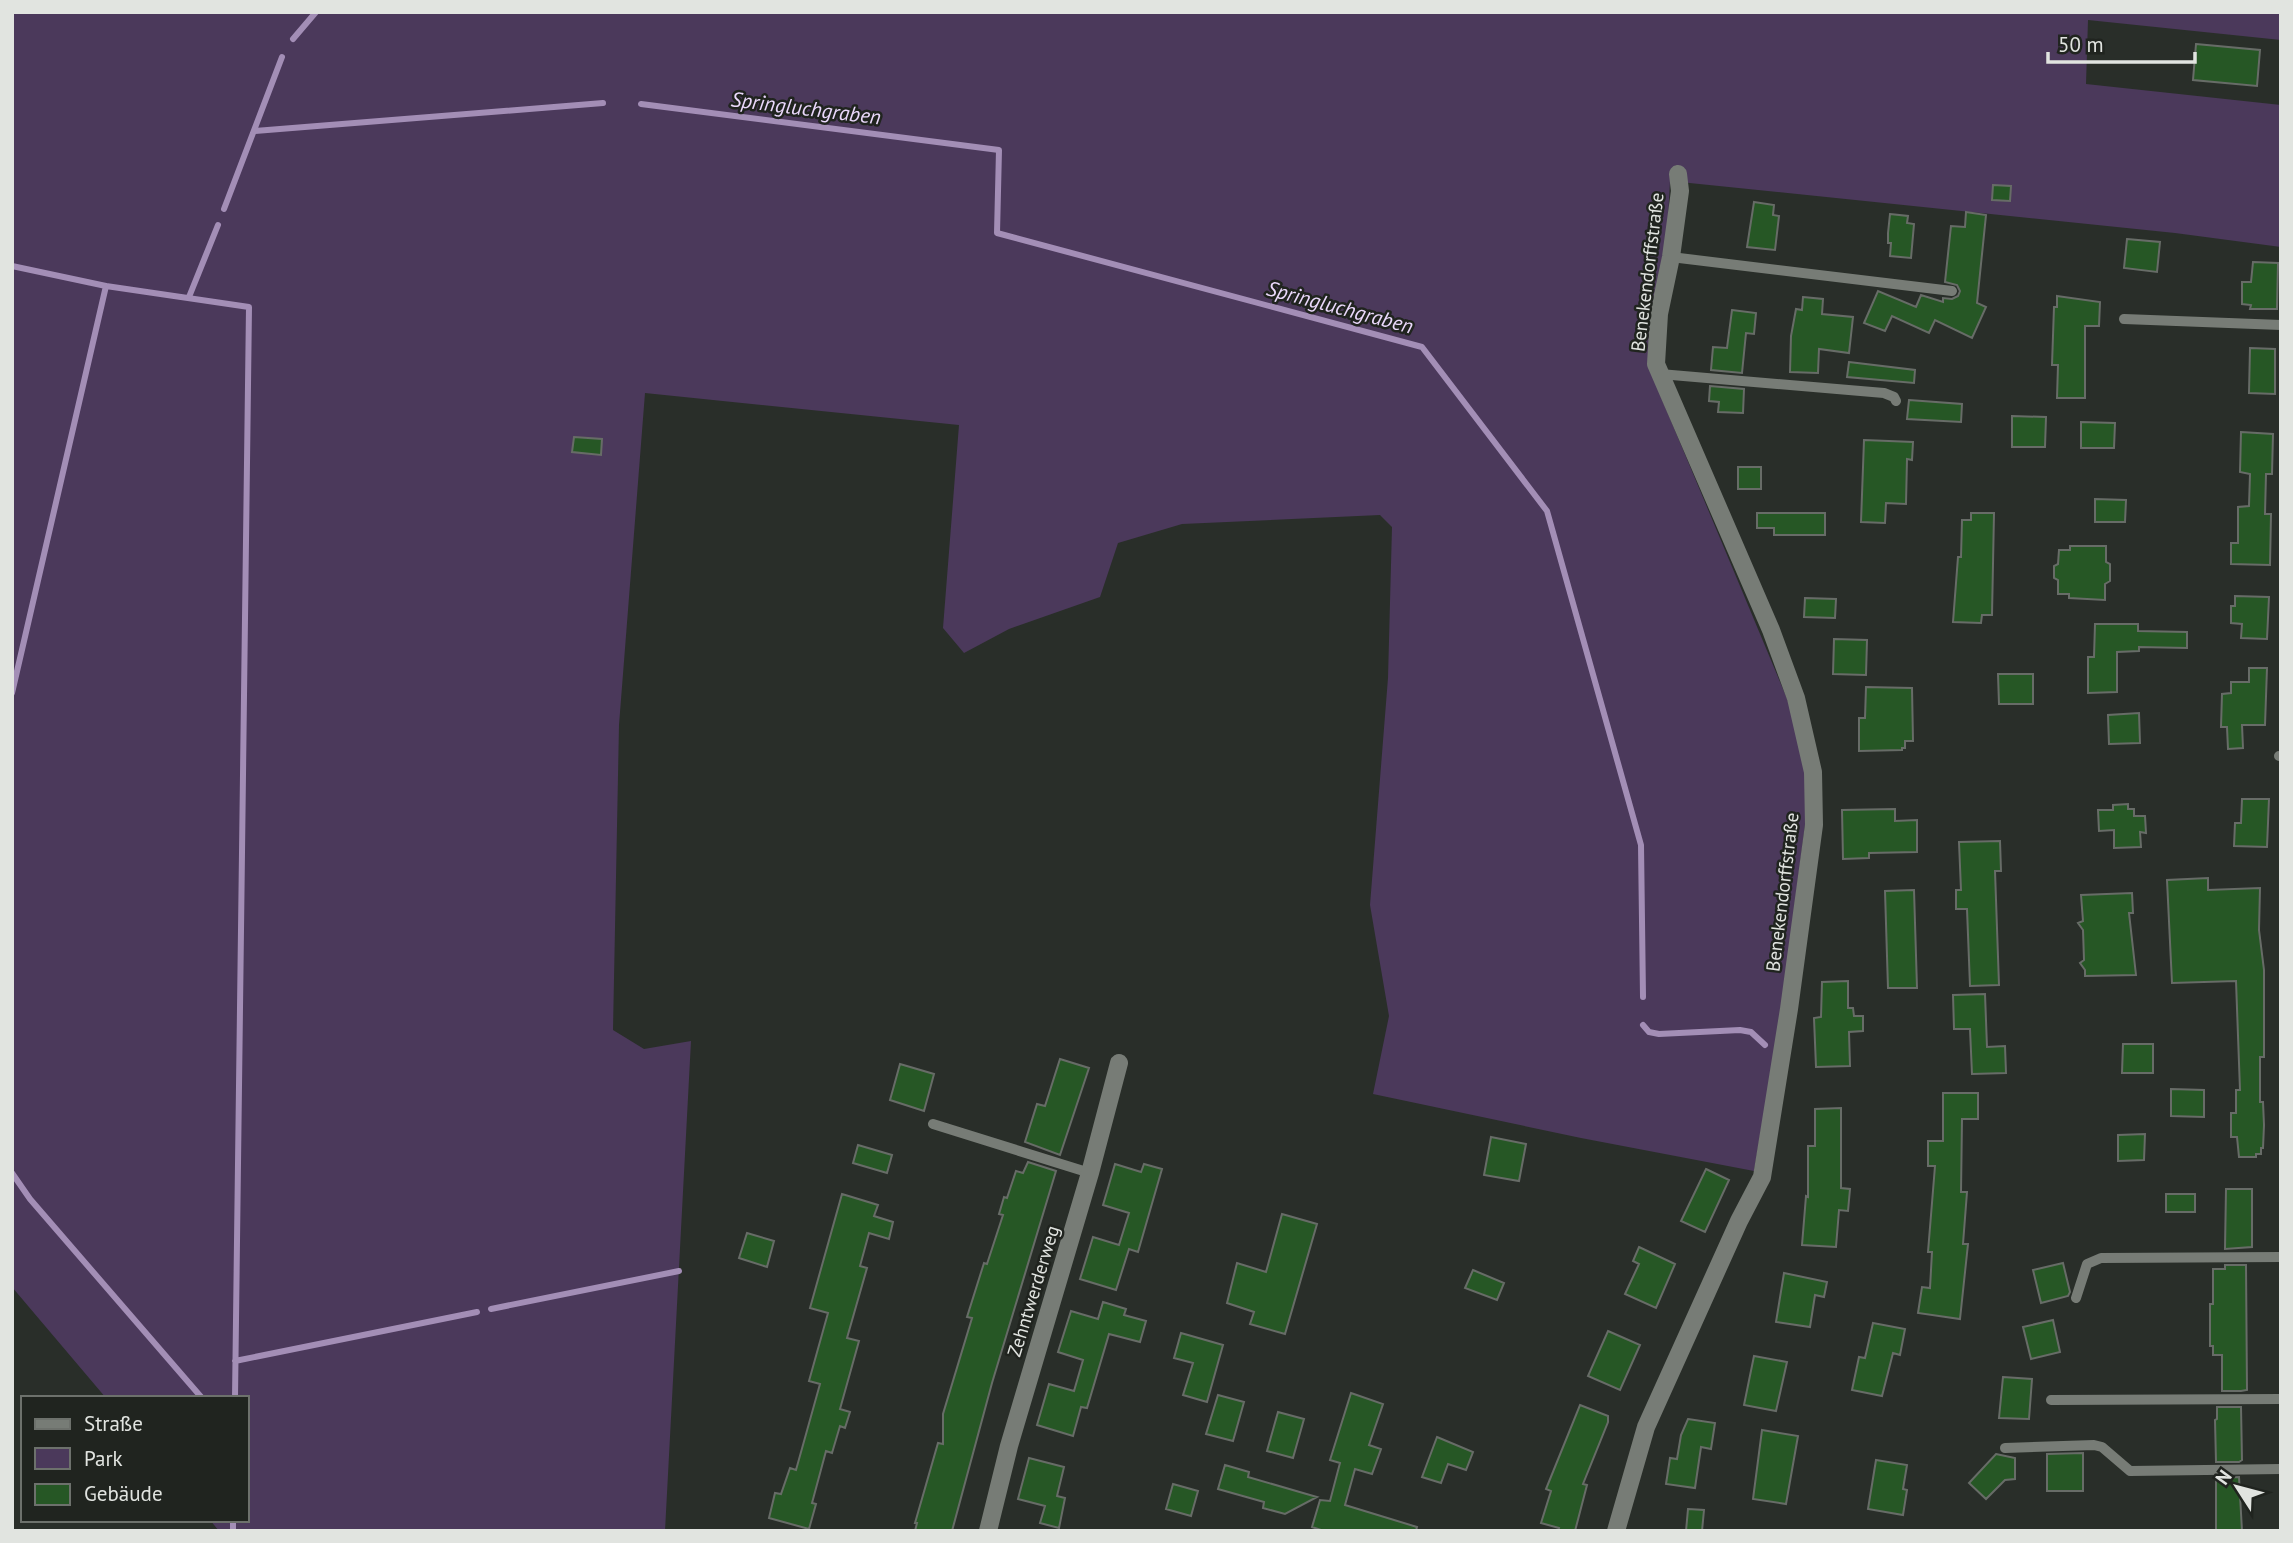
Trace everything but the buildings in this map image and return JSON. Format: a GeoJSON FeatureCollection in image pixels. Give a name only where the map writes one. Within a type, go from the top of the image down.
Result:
{"type":"FeatureCollection","features":[{"type":"Feature","properties":{"kind":"street","name":"Benekendorffstraße"},"geometry":{"type":"LineString","coordinates":[[1616,1531],[1646,1427],[1738,1221],[1762,1177],[1814,825],[1813,772],[1796,698],[1771,630],[1656,364],[1658,328],[1680,191],[1678,174]]}},
{"type":"Feature","properties":{"kind":"street","name":"Zehntwerderweg"},"geometry":{"type":"LineString","coordinates":[[988,1531],[1009,1446],[1090,1173],[1119,1063]]}},
{"type":"Feature","properties":{"kind":"lane"},"geometry":{"type":"LineString","coordinates":[[1671,257],[1952,291]]}},
{"type":"Feature","properties":{"kind":"lane"},"geometry":{"type":"LineString","coordinates":[[2124,319],[2281,325]]}},
{"type":"Feature","properties":{"kind":"lane"},"geometry":{"type":"LineString","coordinates":[[1660,374],[1884,393],[1894,397],[1896,401]]}},
{"type":"Feature","properties":{"kind":"lane"},"geometry":{"type":"LineString","coordinates":[[933,1124],[1090,1173]]}},
{"type":"Feature","properties":{"kind":"lane"},"geometry":{"type":"LineString","coordinates":[[2076,1298],[2087,1264],[2101,1258],[2281,1257]]}},
{"type":"Feature","properties":{"kind":"lane"},"geometry":{"type":"LineString","coordinates":[[2051,1400],[2281,1399]]}},
{"type":"Feature","properties":{"kind":"lane"},"geometry":{"type":"LineString","coordinates":[[2005,1448],[2094,1445],[2102,1447],[2130,1471],[2281,1469]]}},
{"type":"Feature","properties":{"kind":"green space"},"geometry":{"type":"Polygon","coordinates":[[[12,12],[2281,12],[2281,40],[2088,20],[2086,84],[2281,105],[2281,247],[2175,233],[1670,181],[1667,239],[1648,347],[1651,373],[1788,701],[1806,769],[1805,825],[1780,1019],[1754,1171],[1373,1094],[1389,1016],[1370,905],[1388,678],[1392,527],[1380,515],[1182,524],[1118,543],[1100,597],[1009,629],[964,653],[943,628],[959,425],[645,393],[619,725],[613,1030],[644,1049],[691,1041],[665,1531],[219,1531],[212,1522],[248,1522],[248,1396],[104,1396],[12,1287],[12,12]]]}},
{"type":"Feature","properties":{"kind":"waterway"},"geometry":{"type":"LineString","coordinates":[[293,39],[316,12]]}},
{"type":"Feature","properties":{"kind":"waterway","name":"Springluchgraben"},"geometry":{"type":"LineString","coordinates":[[224,209],[282,57]]}},
{"type":"Feature","properties":{"kind":"waterway","name":"Springluchgraben"},"geometry":{"type":"LineString","coordinates":[[255,131],[603,103]]}},
{"type":"Feature","properties":{"kind":"waterway","name":"Springluchgraben"},"geometry":{"type":"LineString","coordinates":[[641,104],[999,150],[997,233],[1422,347],[1547,511],[1641,845],[1643,997]]}},
{"type":"Feature","properties":{"kind":"waterway"},"geometry":{"type":"LineString","coordinates":[[189,297],[218,225]]}},
{"type":"Feature","properties":{"kind":"waterway"},"geometry":{"type":"LineString","coordinates":[[12,266],[106,286],[249,307],[235,1396]]}},
{"type":"Feature","properties":{"kind":"waterway"},"geometry":{"type":"LineString","coordinates":[[12,693],[106,286]]}},
{"type":"Feature","properties":{"kind":"waterway","name":"Springluchgraben"},"geometry":{"type":"LineString","coordinates":[[1643,1025],[1649,1032],[1659,1034],[1740,1030],[1751,1032],[1765,1045]]}},
{"type":"Feature","properties":{"kind":"waterway"},"geometry":{"type":"LineString","coordinates":[[12,1173],[30,1199],[200,1396]]}},
{"type":"Feature","properties":{"kind":"waterway"},"geometry":{"type":"LineString","coordinates":[[491,1309],[679,1271]]}},
{"type":"Feature","properties":{"kind":"waterway"},"geometry":{"type":"LineString","coordinates":[[235,1361],[477,1312]]}},
{"type":"Feature","properties":{"kind":"waterway"},"geometry":{"type":"LineString","coordinates":[[233,1522],[233,1531]]}}]}
